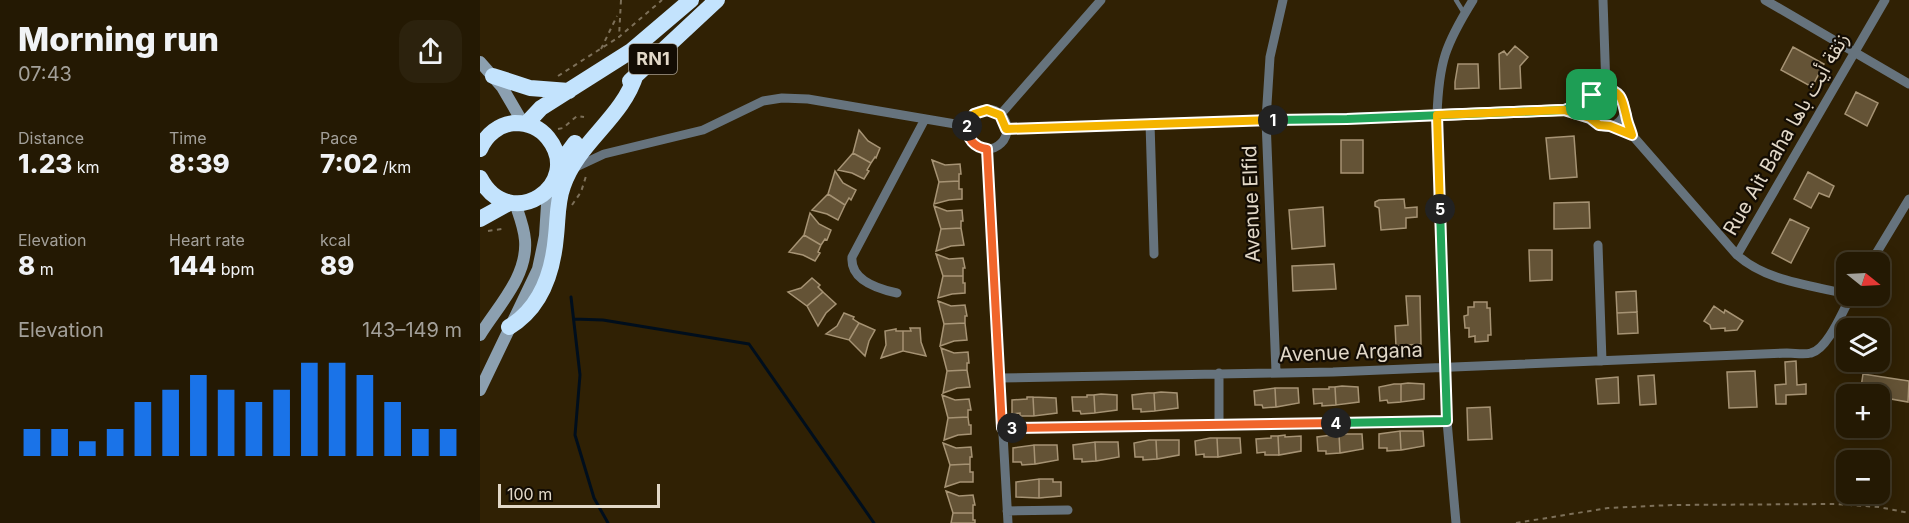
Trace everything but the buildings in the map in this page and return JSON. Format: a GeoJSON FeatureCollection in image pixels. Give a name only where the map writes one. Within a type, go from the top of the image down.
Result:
{"type":"FeatureCollection","features":[{"type":"Feature","properties":{"kind":"highway","name":"RN1"},"geometry":{"type":"LineString","coordinates":[[480,149],[495,130],[504,126],[525,124],[541,108],[631,51],[691,0]]}},
{"type":"Feature","properties":{"kind":"highway","name":"RN1"},"geometry":{"type":"LineString","coordinates":[[548,189],[598,115],[636,74],[717,0]]}},
{"type":"Feature","properties":{"kind":"highway"},"geometry":{"type":"LineString","coordinates":[[563,168],[625,100],[636,74]]}},
{"type":"Feature","properties":{"kind":"highway"},"geometry":{"type":"LineString","coordinates":[[493,76],[530,88],[569,91]]}},
{"type":"Feature","properties":{"kind":"highway"},"geometry":{"type":"LineString","coordinates":[[509,327],[530,310],[546,281],[555,244],[563,168],[553,144],[546,135],[525,124]]}},
{"type":"Feature","properties":{"kind":"highway"},"geometry":{"type":"LineString","coordinates":[[480,178],[491,194],[512,203]]}},
{"type":"Feature","properties":{"kind":"highway"},"geometry":{"type":"LineString","coordinates":[[481,225],[512,203],[533,200],[548,189]]}},
{"type":"Feature","properties":{"kind":"main road"},"geometry":{"type":"LineString","coordinates":[[480,62],[510,99],[525,124]]}},
{"type":"Feature","properties":{"kind":"main road"},"geometry":{"type":"LineString","coordinates":[[480,390],[538,269],[545,236],[548,189]]}},
{"type":"Feature","properties":{"kind":"main road"},"geometry":{"type":"LineString","coordinates":[[480,335],[516,280],[523,262],[524,231],[512,203]]}},
{"type":"Feature","properties":{"kind":"street"},"geometry":{"type":"LineString","coordinates":[[1000,115],[1101,0]]}},
{"type":"Feature","properties":{"kind":"street","name":"Avenue Elfid"},"geometry":{"type":"LineString","coordinates":[[1276,372],[1266,120],[1270,57],[1283,0]]}},
{"type":"Feature","properties":{"kind":"street"},"geometry":{"type":"LineString","coordinates":[[1455,523],[1447,421],[1437,115],[1438,82],[1442,62],[1455,29],[1473,0]]}},
{"type":"Feature","properties":{"kind":"street"},"geometry":{"type":"LineString","coordinates":[[1603,0],[1606,89]]}},
{"type":"Feature","properties":{"kind":"street"},"geometry":{"type":"LineString","coordinates":[[1765,0],[1909,84]]}},
{"type":"Feature","properties":{"kind":"street","name":"Rue Ait Baha زنقة أيت باها"},"geometry":{"type":"LineString","coordinates":[[1737,255],[1885,0]]}},
{"type":"Feature","properties":{"kind":"street"},"geometry":{"type":"LineString","coordinates":[[1590,118],[1588,112],[1590,100],[1596,92],[1612,90],[1623,99],[1632,135],[1748,265],[1774,276],[1836,292]]}},
{"type":"Feature","properties":{"kind":"street"},"geometry":{"type":"LineString","coordinates":[[563,168],[604,154],[703,130],[755,104],[772,99],[808,99],[967,126]]}},
{"type":"Feature","properties":{"kind":"street"},"geometry":{"type":"LineString","coordinates":[[1006,129],[1564,110],[1590,100]]}},
{"type":"Feature","properties":{"kind":"street"},"geometry":{"type":"LineString","coordinates":[[1564,110],[1590,118],[1599,125],[1610,126],[1632,135]]}},
{"type":"Feature","properties":{"kind":"street"},"geometry":{"type":"LineString","coordinates":[[981,111],[994,111],[1000,115],[1006,129],[999,145],[987,149],[974,144],[970,139],[967,126],[974,114],[981,111]]}},
{"type":"Feature","properties":{"kind":"street"},"geometry":{"type":"LineString","coordinates":[[1610,126],[1622,118],[1625,112]]}},
{"type":"Feature","properties":{"kind":"street"},"geometry":{"type":"LineString","coordinates":[[897,293],[879,288],[860,277],[854,270],[852,257],[926,118]]}},
{"type":"Feature","properties":{"kind":"street"},"geometry":{"type":"LineString","coordinates":[[1150,123],[1154,254]]}},
{"type":"Feature","properties":{"kind":"street"},"geometry":{"type":"LineString","coordinates":[[589,142],[604,154]]}},
{"type":"Feature","properties":{"kind":"street"},"geometry":{"type":"LineString","coordinates":[[987,149],[1008,523]]}},
{"type":"Feature","properties":{"kind":"street"},"geometry":{"type":"LineString","coordinates":[[1877,252],[1909,200]]}},
{"type":"Feature","properties":{"kind":"street"},"geometry":{"type":"LineString","coordinates":[[1598,245],[1602,361]]}},
{"type":"Feature","properties":{"kind":"street","name":"Avenue Argana"},"geometry":{"type":"LineString","coordinates":[[999,378],[1333,372],[1787,353],[1810,354],[1820,349],[1826,342],[1846,306]]}},
{"type":"Feature","properties":{"kind":"street"},"geometry":{"type":"LineString","coordinates":[[1218,373],[1219,425]]}},
{"type":"Feature","properties":{"kind":"street"},"geometry":{"type":"LineString","coordinates":[[1002,428],[1447,421]]}},
{"type":"Feature","properties":{"kind":"street"},"geometry":{"type":"LineString","coordinates":[[1007,511],[1068,510]]}},
{"type":"Feature","properties":{"kind":"lane"},"geometry":{"type":"LineString","coordinates":[[1456,0],[1465,13]]}},
{"type":"Feature","properties":{"kind":"path"},"geometry":{"type":"LineString","coordinates":[[619,37],[621,0]]}},
{"type":"Feature","properties":{"kind":"path"},"geometry":{"type":"LineString","coordinates":[[558,77],[619,37],[662,0]]}},
{"type":"Feature","properties":{"kind":"path"},"geometry":{"type":"LineString","coordinates":[[600,50],[619,14]]}},
{"type":"Feature","properties":{"kind":"path"},"geometry":{"type":"LineString","coordinates":[[551,130],[563,128],[577,116],[584,117]]}},
{"type":"Feature","properties":{"kind":"path"},"geometry":{"type":"LineString","coordinates":[[570,207],[580,192],[587,173]]}},
{"type":"Feature","properties":{"kind":"path"},"geometry":{"type":"LineString","coordinates":[[481,225],[502,229]]}},
{"type":"Feature","properties":{"kind":"path"},"geometry":{"type":"LineString","coordinates":[[1516,523],[1608,508],[1662,505],[1835,504],[1879,507],[1909,513]]}},
{"type":"Feature","properties":{"kind":"waterway"},"geometry":{"type":"LineString","coordinates":[[571,297],[580,375],[575,435],[594,498],[608,523]]}},
{"type":"Feature","properties":{"kind":"waterway"},"geometry":{"type":"LineString","coordinates":[[574,319],[603,320],[749,344],[874,523]]}},
{"type":"Feature","properties":{"kind":"route"},"geometry":{"type":"LineString","coordinates":[[1592,95],[1590,100],[1564,110],[1500,113],[1437,115],[1347,119],[1150,123],[1066,128],[1006,129],[1003,119],[994,111],[987,110],[974,114],[967,126],[967,133],[974,144],[987,149],[1002,428],[1447,421],[1437,115],[1564,110],[1590,118],[1599,125],[1610,126],[1632,135],[1623,99],[1612,90],[1606,89],[1592,95]]}}]}
